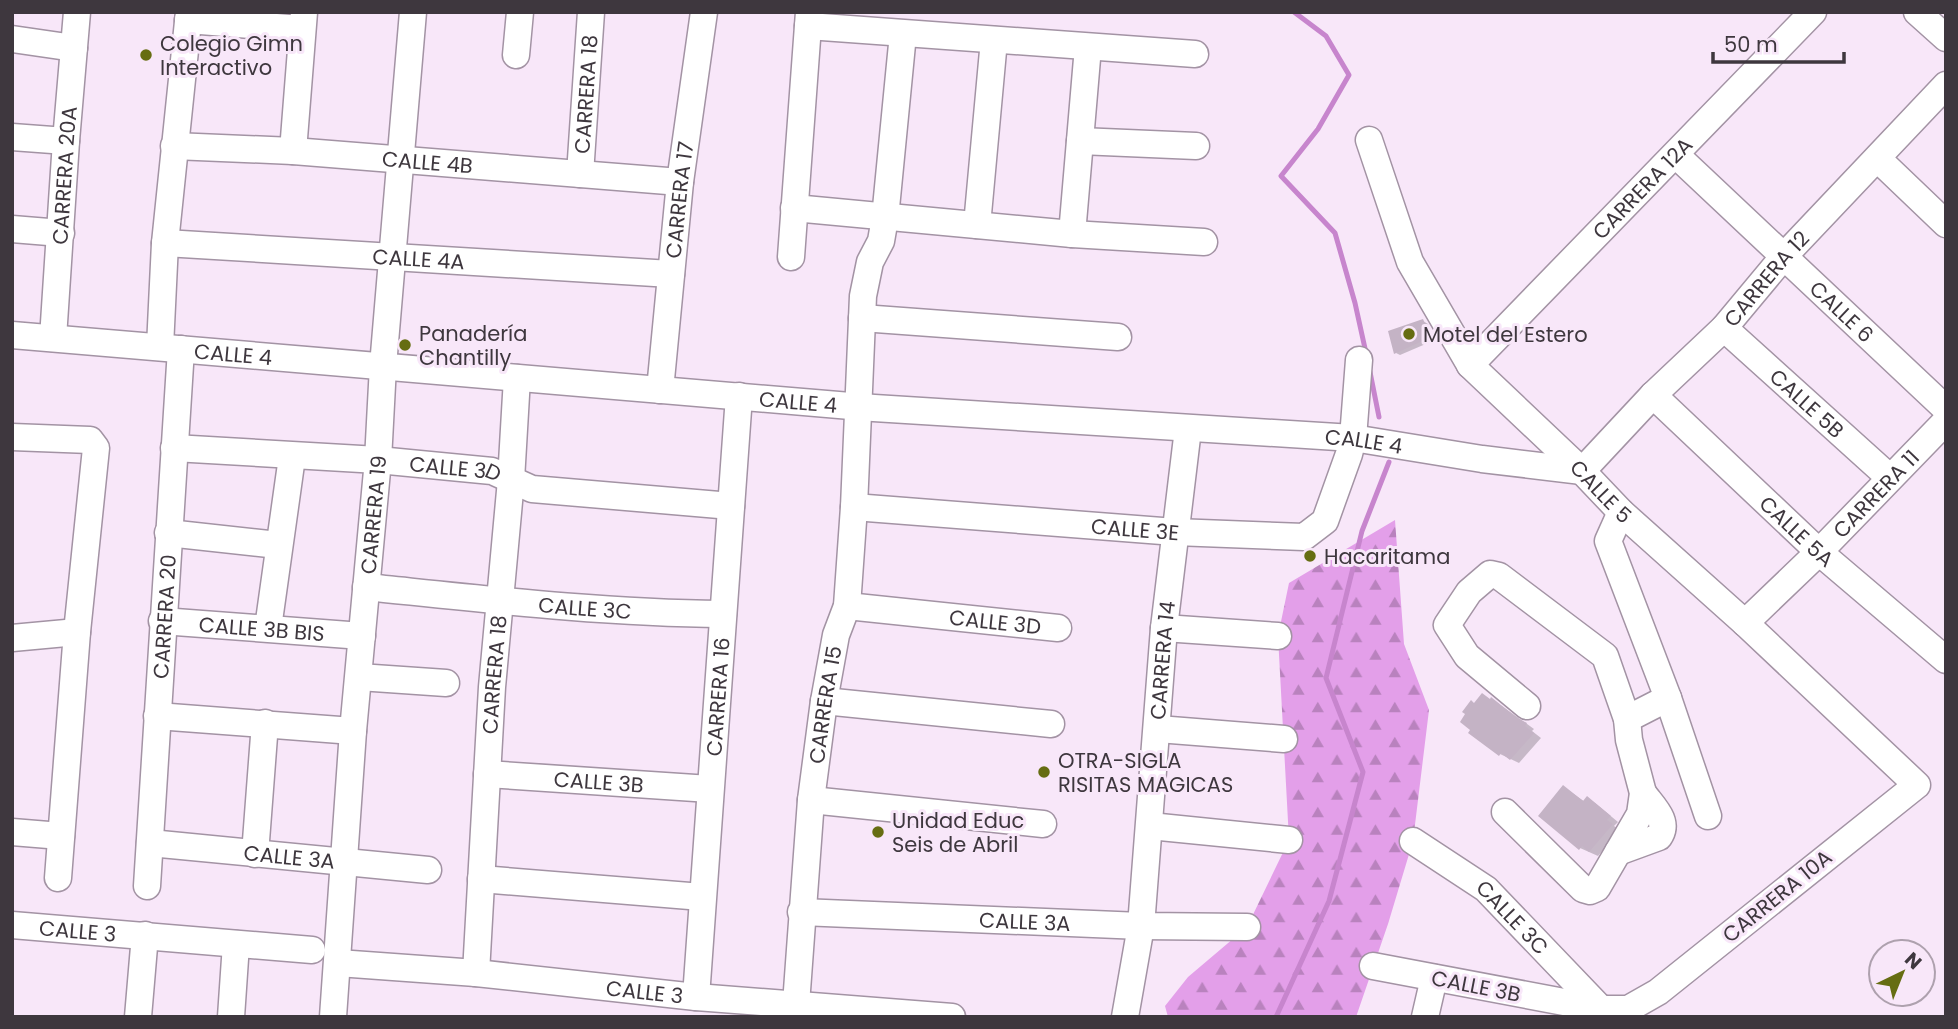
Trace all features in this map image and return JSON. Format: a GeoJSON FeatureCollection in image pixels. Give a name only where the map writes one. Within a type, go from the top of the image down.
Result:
{"type":"FeatureCollection","features":[{"type":"Feature","properties":{"kind":"street","name":"CARRERA 20A"},"geometry":{"type":"LineString","coordinates":[[54,338],[66,141],[78,12]]}},
{"type":"Feature","properties":{"kind":"street","name":"CARRERA 19"},"geometry":{"type":"LineString","coordinates":[[333,1017],[353,730],[378,460],[383,366],[413,12]]}},
{"type":"Feature","properties":{"kind":"street"},"geometry":{"type":"LineString","coordinates":[[516,55],[520,12]]}},
{"type":"Feature","properties":{"kind":"street","name":"CARRERA 18"},"geometry":{"type":"LineString","coordinates":[[580,174],[591,12]]}},
{"type":"Feature","properties":{"kind":"street","name":"CARRERA 17"},"geometry":{"type":"LineString","coordinates":[[660,390],[680,182],[704,12]]}},
{"type":"Feature","properties":{"kind":"street","name":"CARRERA 12A"},"geometry":{"type":"LineString","coordinates":[[1469,365],[1813,12]]}},
{"type":"Feature","properties":{"kind":"street"},"geometry":{"type":"LineString","coordinates":[[1917,12],[1946,38]]}},
{"type":"Feature","properties":{"kind":"street"},"geometry":{"type":"LineString","coordinates":[[188,16],[303,21],[293,151]]}},
{"type":"Feature","properties":{"kind":"street","name":"CARRERA 20"},"geometry":{"type":"LineString","coordinates":[[147,886],[174,448],[165,243],[188,16]]}},
{"type":"Feature","properties":{"kind":"street"},"geometry":{"type":"LineString","coordinates":[[791,257],[809,19],[903,34],[1195,54]]}},
{"type":"Feature","properties":{"kind":"street","name":"CARRERA 15"},"geometry":{"type":"LineString","coordinates":[[796,1004],[811,800],[836,635],[847,606],[863,296],[870,262],[881,241],[885,218],[903,34]]}},
{"type":"Feature","properties":{"kind":"street"},"geometry":{"type":"LineString","coordinates":[[12,39],[74,48]]}},
{"type":"Feature","properties":{"kind":"street"},"geometry":{"type":"LineString","coordinates":[[977,225],[994,40]]}},
{"type":"Feature","properties":{"kind":"street"},"geometry":{"type":"LineString","coordinates":[[1072,234],[1088,47]]}},
{"type":"Feature","properties":{"kind":"street","name":"CARRERA 12"},"geometry":{"type":"LineString","coordinates":[[1582,471],[1653,395],[1724,328],[1784,256],[1946,85]]}},
{"type":"Feature","properties":{"kind":"street"},"geometry":{"type":"LineString","coordinates":[[12,137],[66,141]]}},
{"type":"Feature","properties":{"kind":"street","name":"CALLE 5"},"geometry":{"type":"LineString","coordinates":[[1369,140],[1410,261],[1469,365],[1582,471],[1621,512],[1745,623],[1917,785]]}},
{"type":"Feature","properties":{"kind":"street"},"geometry":{"type":"LineString","coordinates":[[1080,141],[1196,146]]}},
{"type":"Feature","properties":{"kind":"street","name":"CALLE 4B"},"geometry":{"type":"LineString","coordinates":[[174,146],[293,151],[680,182]]}},
{"type":"Feature","properties":{"kind":"street","name":"CALLE 6"},"geometry":{"type":"LineString","coordinates":[[1676,155],[1946,410]]}},
{"type":"Feature","properties":{"kind":"street"},"geometry":{"type":"LineString","coordinates":[[1878,159],[1946,224]]}},
{"type":"Feature","properties":{"kind":"street"},"geometry":{"type":"LineString","coordinates":[[794,208],[1072,234],[1204,242]]}},
{"type":"Feature","properties":{"kind":"street"},"geometry":{"type":"LineString","coordinates":[[12,229],[61,233]]}},
{"type":"Feature","properties":{"kind":"street","name":"CALLE 4A"},"geometry":{"type":"LineString","coordinates":[[165,243],[671,274]]}},
{"type":"Feature","properties":{"kind":"street"},"geometry":{"type":"LineString","coordinates":[[862,318],[1118,337]]}},
{"type":"Feature","properties":{"kind":"street","name":"CALLE 5B"},"geometry":{"type":"LineString","coordinates":[[1724,328],[1889,477]]}},
{"type":"Feature","properties":{"kind":"street","name":"CALLE 4"},"geometry":{"type":"LineString","coordinates":[[12,335],[857,406],[1353,439],[1582,471]]}},
{"type":"Feature","properties":{"kind":"street","name":"CALLE 3E"},"geometry":{"type":"LineString","coordinates":[[854,507],[1175,532],[1304,537],[1325,521],[1353,439],[1359,360]]}},
{"type":"Feature","properties":{"kind":"street","name":"CARRERA 18"},"geometry":{"type":"LineString","coordinates":[[476,973],[487,774],[517,378]]}},
{"type":"Feature","properties":{"kind":"street","name":"CALLE 5A"},"geometry":{"type":"LineString","coordinates":[[1653,395],[1819,552],[1946,660]]}},
{"type":"Feature","properties":{"kind":"street","name":"CARRERA 16"},"geometry":{"type":"LineString","coordinates":[[696,997],[739,396]]}},
{"type":"Feature","properties":{"kind":"street","name":"CARRERA 11"},"geometry":{"type":"LineString","coordinates":[[1745,623],[1819,552],[1946,421]]}},
{"type":"Feature","properties":{"kind":"street","name":"CARRERA 14"},"geometry":{"type":"LineString","coordinates":[[1125,1017],[1141,926],[1164,628],[1188,429]]}},
{"type":"Feature","properties":{"kind":"street"},"geometry":{"type":"LineString","coordinates":[[12,437],[90,440],[96,448],[77,632],[58,878]]}},
{"type":"Feature","properties":{"kind":"street","name":"CALLE 3D"},"geometry":{"type":"LineString","coordinates":[[174,448],[378,460],[492,471],[532,489],[731,506]]}},
{"type":"Feature","properties":{"kind":"street"},"geometry":{"type":"LineString","coordinates":[[268,628],[292,457]]}},
{"type":"Feature","properties":{"kind":"street"},"geometry":{"type":"LineString","coordinates":[[1621,512],[1608,541],[1668,698],[1708,816]]}},
{"type":"Feature","properties":{"kind":"street"},"geometry":{"type":"LineString","coordinates":[[168,533],[278,545]]}},
{"type":"Feature","properties":{"kind":"street"},"geometry":{"type":"LineString","coordinates":[[1620,572],[1652,539]]}},
{"type":"Feature","properties":{"kind":"street"},"geometry":{"type":"LineString","coordinates":[[1505,812],[1583,889],[1590,891],[1597,888],[1640,814],[1643,793],[1629,740],[1627,719],[1605,656],[1499,576],[1490,574],[1469,592],[1447,625],[1467,656],[1527,706]]}},
{"type":"Feature","properties":{"kind":"street","name":"CALLE 3C"},"geometry":{"type":"LineString","coordinates":[[366,587],[666,613],[723,614]]}},
{"type":"Feature","properties":{"kind":"street","name":"CALLE 3D"},"geometry":{"type":"LineString","coordinates":[[847,606],[1058,628]]}},
{"type":"Feature","properties":{"kind":"street","name":"CALLE 3B BIS"},"geometry":{"type":"LineString","coordinates":[[162,621],[362,636]]}},
{"type":"Feature","properties":{"kind":"street"},"geometry":{"type":"LineString","coordinates":[[1164,628],[1278,636]]}},
{"type":"Feature","properties":{"kind":"street"},"geometry":{"type":"LineString","coordinates":[[12,638],[77,632]]}},
{"type":"Feature","properties":{"kind":"street"},"geometry":{"type":"LineString","coordinates":[[359,677],[446,683]]}},
{"type":"Feature","properties":{"kind":"street"},"geometry":{"type":"LineString","coordinates":[[1627,719],[1668,698]]}},
{"type":"Feature","properties":{"kind":"street"},"geometry":{"type":"LineString","coordinates":[[824,701],[1051,724]]}},
{"type":"Feature","properties":{"kind":"street"},"geometry":{"type":"LineString","coordinates":[[157,716],[353,730]]}},
{"type":"Feature","properties":{"kind":"street"},"geometry":{"type":"LineString","coordinates":[[255,854],[265,723]]}},
{"type":"Feature","properties":{"kind":"street"},"geometry":{"type":"LineString","coordinates":[[1158,729],[1284,739]]}},
{"type":"Feature","properties":{"kind":"street","name":"CALLE 3B"},"geometry":{"type":"LineString","coordinates":[[487,774],[710,789]]}},
{"type":"Feature","properties":{"kind":"street","name":"CARRERA 10A"},"geometry":{"type":"LineString","coordinates":[[1655,1004],[1917,785]]}},
{"type":"Feature","properties":{"kind":"street"},"geometry":{"type":"LineString","coordinates":[[811,800],[1043,824]]}},
{"type":"Feature","properties":{"kind":"street"},"geometry":{"type":"LineString","coordinates":[[1150,826],[1289,840]]}},
{"type":"Feature","properties":{"kind":"street"},"geometry":{"type":"LineString","coordinates":[[12,832],[61,836]]}},
{"type":"Feature","properties":{"kind":"street","name":"CALLE 3C"},"geometry":{"type":"LineString","coordinates":[[1413,841],[1486,889],[1600,1013]]}},
{"type":"Feature","properties":{"kind":"street","name":"CALLE 3A"},"geometry":{"type":"LineString","coordinates":[[150,843],[428,870]]}},
{"type":"Feature","properties":{"kind":"street"},"geometry":{"type":"LineString","coordinates":[[481,879],[702,897]]}},
{"type":"Feature","properties":{"kind":"street","name":"CALLE 3A"},"geometry":{"type":"LineString","coordinates":[[801,912],[1141,926],[1247,927]]}},
{"type":"Feature","properties":{"kind":"street","name":"CALLE 3"},"geometry":{"type":"LineString","coordinates":[[12,925],[312,950]]}},
{"type":"Feature","properties":{"kind":"street"},"geometry":{"type":"LineString","coordinates":[[138,1017],[145,935]]}},
{"type":"Feature","properties":{"kind":"street"},"geometry":{"type":"LineString","coordinates":[[231,1017],[236,944]]}},
{"type":"Feature","properties":{"kind":"street","name":"CALLE 3"},"geometry":{"type":"LineString","coordinates":[[338,962],[476,973],[696,997],[952,1017]]}},
{"type":"Feature","properties":{"kind":"street","name":"CALLE 3B"},"geometry":{"type":"LineString","coordinates":[[1373,966],[1600,1013],[1655,1004]]}},
{"type":"Feature","properties":{"kind":"street"},"geometry":{"type":"LineString","coordinates":[[1425,1017],[1434,978]]}},
{"type":"Feature","properties":{"kind":"green space"},"geometry":{"type":"Polygon","coordinates":[[[1395,520],[1404,644],[1429,710],[1413,841],[1356,1017],[1168,1017],[1165,1006],[1188,977],[1247,927],[1289,840],[1278,636],[1289,583],[1395,520]]]}},
{"type":"Feature","properties":{"kind":"building","name":"Motel del Estero"},"geometry":{"type":"Polygon","coordinates":[[[1423,319],[1431,337],[1394,354],[1388,331],[1423,319]]]}},
{"type":"Feature","properties":{"kind":"building"},"geometry":{"type":"Polygon","coordinates":[[[1482,693],[1527,723],[1525,726],[1534,733],[1510,760],[1501,753],[1499,756],[1468,733],[1470,730],[1460,722],[1465,714],[1462,712],[1471,700],[1474,703],[1482,693]]]}},
{"type":"Feature","properties":{"kind":"building"},"geometry":{"type":"Polygon","coordinates":[[[1563,785],[1583,801],[1587,796],[1611,816],[1607,820],[1613,824],[1589,852],[1582,846],[1579,850],[1538,816],[1563,785]]]}},
{"type":"Feature","properties":{"kind":"waterway"},"geometry":{"type":"LineString","coordinates":[[1294,12],[1326,36],[1349,75],[1318,129],[1281,176],[1335,233],[1366,353]]}},
{"type":"Feature","properties":{"kind":"waterway"},"geometry":{"type":"LineString","coordinates":[[1370,372],[1379,417]]}},
{"type":"Feature","properties":{"kind":"waterway"},"geometry":{"type":"LineString","coordinates":[[1276,1017],[1329,901],[1363,772],[1326,678],[1362,531],[1389,462]]}},
{"type":"Feature","properties":{"kind":"place","name":"Colegio Gimn Interactivo"},"geometry":{"type":"Point","coordinates":[146,55]}},
{"type":"Feature","properties":{"kind":"place","name":"Motel del Estero"},"geometry":{"type":"Point","coordinates":[1409,334]}},
{"type":"Feature","properties":{"kind":"place","name":"Panadería Chantilly"},"geometry":{"type":"Point","coordinates":[405,345]}},
{"type":"Feature","properties":{"kind":"place","name":"Hacaritama"},"geometry":{"type":"Point","coordinates":[1310,556]}},
{"type":"Feature","properties":{"kind":"place","name":"OTRA-SIGLA RISITAS MAGICAS"},"geometry":{"type":"Point","coordinates":[1044,772]}},
{"type":"Feature","properties":{"kind":"place","name":"Unidad Educ Seis de Abril"},"geometry":{"type":"Point","coordinates":[878,832]}}]}
